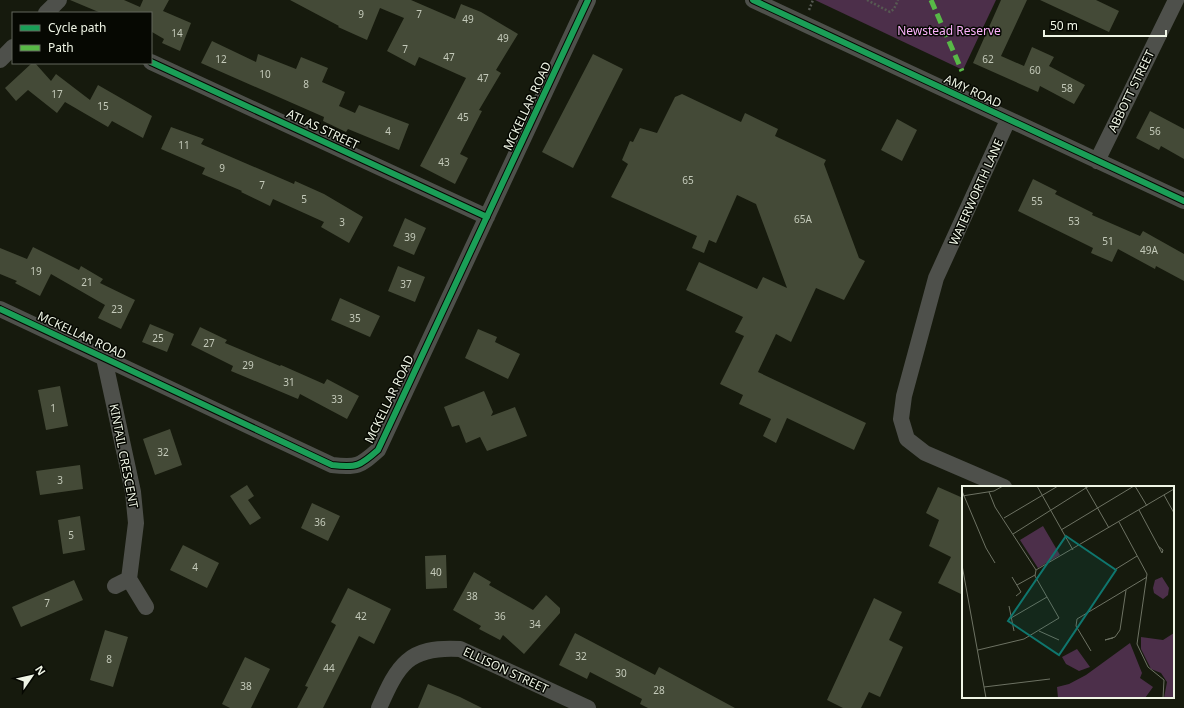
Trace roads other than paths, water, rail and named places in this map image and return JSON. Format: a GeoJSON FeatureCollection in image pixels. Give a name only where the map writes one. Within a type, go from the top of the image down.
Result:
{"type":"FeatureCollection","features":[{"type":"Feature","properties":{"kind":"street"},"geometry":{"type":"LineString","coordinates":[[48,12],[59,0]]}},
{"type":"Feature","properties":{"kind":"street","name":"MCKELLAR ROAD"},"geometry":{"type":"LineString","coordinates":[[0,308],[332,465],[351,467],[364,463],[378,450],[588,0]]}},
{"type":"Feature","properties":{"kind":"street","name":"AMY ROAD"},"geometry":{"type":"LineString","coordinates":[[753,0],[1184,201]]}},
{"type":"Feature","properties":{"kind":"street","name":"ABBOTT STREET"},"geometry":{"type":"LineString","coordinates":[[1097,161],[1176,0]]}},
{"type":"Feature","properties":{"kind":"street"},"geometry":{"type":"LineString","coordinates":[[0,60],[12,48]]}},
{"type":"Feature","properties":{"kind":"street","name":"ATLAS STREET"},"geometry":{"type":"LineString","coordinates":[[152,62],[487,217]]}},
{"type":"Feature","properties":{"kind":"street","name":"WATERWORTH LANE"},"geometry":{"type":"LineString","coordinates":[[1002,486],[925,453],[907,439],[901,418],[904,396],[936,278],[944,264],[1008,120]]}},
{"type":"Feature","properties":{"kind":"street","name":"KINTAIL CRESCENT"},"geometry":{"type":"LineString","coordinates":[[104,358],[133,492],[136,523],[122,582],[146,607]]}},
{"type":"Feature","properties":{"kind":"street","name":"ELLISON STREET"},"geometry":{"type":"LineString","coordinates":[[379,708],[392,679],[406,662],[422,652],[438,648],[460,649],[588,708]]}},
{"type":"Feature","properties":{"kind":"park label","name":"Newstead Reserve"},"geometry":{"type":"Point","coordinates":[949,30]}}]}
